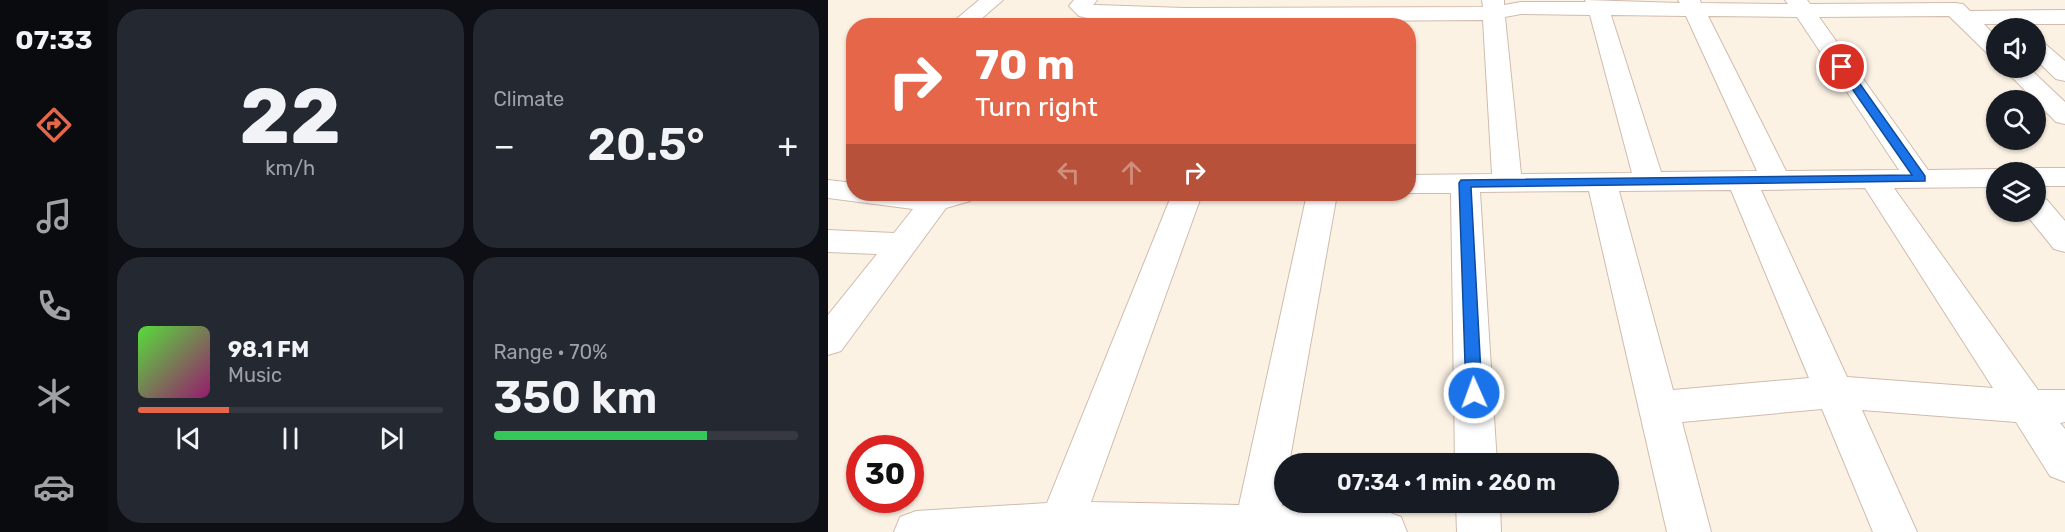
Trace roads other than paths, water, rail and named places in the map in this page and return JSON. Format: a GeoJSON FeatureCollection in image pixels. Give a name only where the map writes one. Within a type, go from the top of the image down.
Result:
{"type":"FeatureCollection","features":[{"type":"Feature","properties":{"kind":"street"},"geometry":{"type":"LineString","coordinates":[[969,18],[992,0]]}},
{"type":"Feature","properties":{"kind":"street"},"geometry":{"type":"LineString","coordinates":[[1086,0],[1080,6],[1087,11],[1188,7],[1291,13],[1390,7],[1521,8],[1597,4],[1691,4],[1955,9],[1989,18]]}},
{"type":"Feature","properties":{"kind":"street"},"geometry":{"type":"LineString","coordinates":[[1982,0],[2002,18]]}},
{"type":"Feature","properties":{"kind":"street"},"geometry":{"type":"LineString","coordinates":[[1597,4],[1649,181]]}},
{"type":"Feature","properties":{"kind":"street"},"geometry":{"type":"LineString","coordinates":[[1691,4],[1759,180],[1833,392],[1894,532]]}},
{"type":"Feature","properties":{"kind":"street"},"geometry":{"type":"LineString","coordinates":[[1800,5],[1920,178]]}},
{"type":"Feature","properties":{"kind":"street"},"geometry":{"type":"LineString","coordinates":[[1493,6],[1508,183]]}},
{"type":"Feature","properties":{"kind":"street"},"geometry":{"type":"LineString","coordinates":[[1955,9],[1986,39]]}},
{"type":"Feature","properties":{"kind":"street"},"geometry":{"type":"LineString","coordinates":[[2046,19],[2065,17]]}},
{"type":"Feature","properties":{"kind":"street"},"geometry":{"type":"LineString","coordinates":[[2046,57],[2065,74]]}},
{"type":"Feature","properties":{"kind":"street"},"geometry":{"type":"LineString","coordinates":[[2025,78],[2065,116]]}},
{"type":"Feature","properties":{"kind":"street"},"geometry":{"type":"LineString","coordinates":[[2046,177],[2065,177]]}},
{"type":"Feature","properties":{"kind":"street"},"geometry":{"type":"LineString","coordinates":[[1416,184],[1986,178]]}},
{"type":"Feature","properties":{"kind":"street"},"geometry":{"type":"LineString","coordinates":[[1873,179],[2047,407],[2065,463]]}},
{"type":"Feature","properties":{"kind":"street"},"geometry":{"type":"LineString","coordinates":[[1602,182],[1689,532]]}},
{"type":"Feature","properties":{"kind":"street"},"geometry":{"type":"LineString","coordinates":[[1465,183],[1476,453]]}},
{"type":"Feature","properties":{"kind":"street"},"geometry":{"type":"LineString","coordinates":[[832,330],[902,244],[943,201]]}},
{"type":"Feature","properties":{"kind":"street"},"geometry":{"type":"LineString","coordinates":[[1060,528],[1184,201]]}},
{"type":"Feature","properties":{"kind":"street"},"geometry":{"type":"LineString","coordinates":[[1256,529],[1321,201]]}},
{"type":"Feature","properties":{"kind":"street"},"geometry":{"type":"LineString","coordinates":[[2046,219],[2065,241]]}},
{"type":"Feature","properties":{"kind":"street"},"geometry":{"type":"LineString","coordinates":[[828,241],[902,244]]}},
{"type":"Feature","properties":{"kind":"street"},"geometry":{"type":"LineString","coordinates":[[1659,408],[1833,392],[2047,407]]}},
{"type":"Feature","properties":{"kind":"street"},"geometry":{"type":"LineString","coordinates":[[1478,513],[1479,532]]}},
{"type":"Feature","properties":{"kind":"street"},"geometry":{"type":"LineString","coordinates":[[916,532],[1060,528],[1386,532]]}}]}
